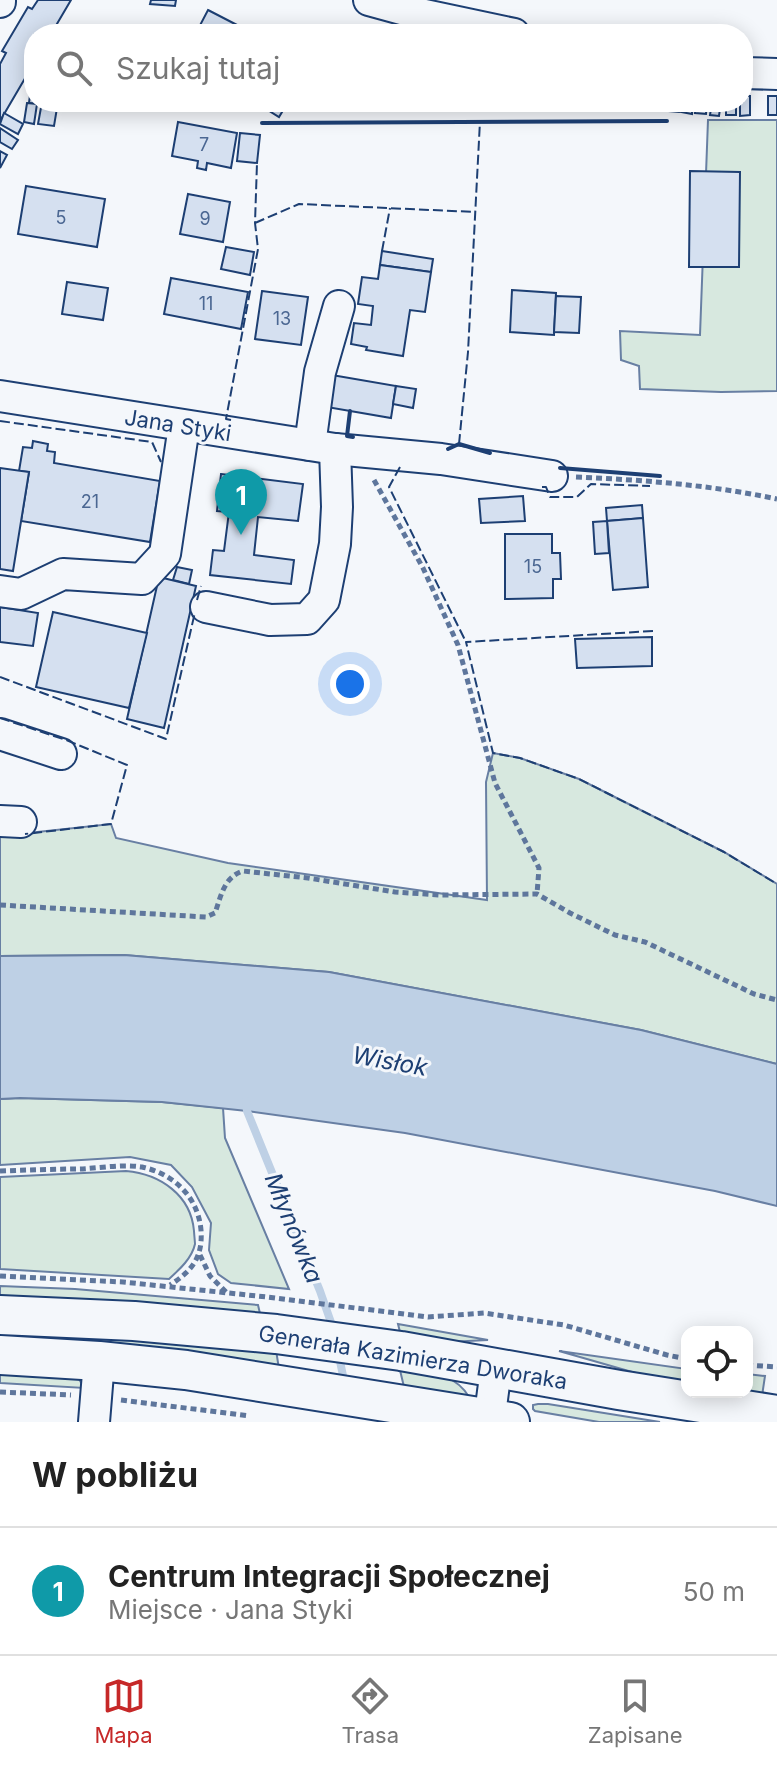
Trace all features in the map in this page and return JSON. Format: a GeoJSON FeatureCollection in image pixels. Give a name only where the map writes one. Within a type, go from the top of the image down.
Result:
{"type":"FeatureCollection","features":[{"type":"Feature","properties":{"kind":"main road","name":"Generała Kazimierza Dworaka"},"geometry":{"type":"LineString","coordinates":[[0,1315],[134,1321],[276,1334],[401,1351],[777,1415]]}},
{"type":"Feature","properties":{"kind":"main road"},"geometry":{"type":"LineString","coordinates":[[0,1355],[96,1393],[186,1370],[496,1421]]}},
{"type":"Feature","properties":{"kind":"street"},"geometry":{"type":"LineString","coordinates":[[369,0],[467,24]]}},
{"type":"Feature","properties":{"kind":"street"},"geometry":{"type":"LineString","coordinates":[[753,73],[777,74]]}},
{"type":"Feature","properties":{"kind":"street"},"geometry":{"type":"LineString","coordinates":[[206,607],[270,620],[307,619],[324,600],[335,544],[337,507],[334,449],[320,372],[339,306]]}},
{"type":"Feature","properties":{"kind":"street","name":"Jana Styki"},"geometry":{"type":"LineString","coordinates":[[0,396],[334,449],[441,459],[552,476]]}},
{"type":"Feature","properties":{"kind":"street"},"geometry":{"type":"LineString","coordinates":[[0,591],[21,594],[63,574],[142,579],[165,554],[184,426]]}},
{"type":"Feature","properties":{"kind":"street"},"geometry":{"type":"LineString","coordinates":[[0,734],[61,754]]}},
{"type":"Feature","properties":{"kind":"street"},"geometry":{"type":"LineString","coordinates":[[496,1369],[496,1421]]}},
{"type":"Feature","properties":{"kind":"path"},"geometry":{"type":"LineString","coordinates":[[334,449],[381,491],[423,568],[458,645],[495,783],[539,868],[537,894]]}},
{"type":"Feature","properties":{"kind":"path"},"geometry":{"type":"LineString","coordinates":[[552,476],[648,480],[777,499]]}},
{"type":"Feature","properties":{"kind":"path"},"geometry":{"type":"LineString","coordinates":[[0,905],[206,917],[215,913],[227,880],[243,871],[410,893],[537,894],[615,935],[645,942],[754,994],[777,1000]]}},
{"type":"Feature","properties":{"kind":"path"},"geometry":{"type":"LineString","coordinates":[[0,1171],[140,1167],[165,1175],[187,1192],[195,1206],[200,1220],[200,1254],[210,1276],[227,1293]]}},
{"type":"Feature","properties":{"kind":"path"},"geometry":{"type":"LineString","coordinates":[[167,1287],[185,1274],[200,1254]]}},
{"type":"Feature","properties":{"kind":"path"},"geometry":{"type":"LineString","coordinates":[[0,1276],[167,1287],[428,1317],[484,1313],[577,1328],[681,1358]]}},
{"type":"Feature","properties":{"kind":"path"},"geometry":{"type":"LineString","coordinates":[[753,1365],[777,1367]]}},
{"type":"Feature","properties":{"kind":"path"},"geometry":{"type":"LineString","coordinates":[[0,1392],[96,1393],[259,1417]]}},
{"type":"Feature","properties":{"kind":"shaded area"},"geometry":{"type":"Polygon","coordinates":[[[708,120],[777,120],[777,391],[640,389],[639,366],[621,360],[620,331],[700,335],[708,120]]]}},
{"type":"Feature","properties":{"kind":"shaded area"},"geometry":{"type":"Polygon","coordinates":[[[493,753],[520,758],[579,779],[724,852],[777,884],[777,1064],[641,1030],[329,972],[124,955],[0,956],[0,836],[111,824],[116,838],[228,863],[487,900],[486,782],[493,753]]]}},
{"type":"Feature","properties":{"kind":"shaded area"},"geometry":{"type":"Polygon","coordinates":[[[0,1099],[162,1102],[223,1108],[225,1138],[289,1289],[231,1283],[218,1274],[209,1250],[211,1223],[192,1187],[171,1165],[130,1157],[0,1165],[0,1099]]]}},
{"type":"Feature","properties":{"kind":"shaded area"},"geometry":{"type":"Polygon","coordinates":[[[126,1171],[151,1177],[172,1189],[192,1218],[193,1249],[185,1263],[169,1279],[0,1269],[0,1177],[126,1171]]]}},
{"type":"Feature","properties":{"kind":"shaded area"},"geometry":{"type":"Polygon","coordinates":[[[0,1286],[75,1289],[258,1305],[261,1318],[0,1300],[0,1286]]]}},
{"type":"Feature","properties":{"kind":"shaded area"},"geometry":{"type":"Polygon","coordinates":[[[398,1324],[488,1340],[448,1342],[401,1336],[398,1324]]]}},
{"type":"Feature","properties":{"kind":"shaded area"},"geometry":{"type":"Polygon","coordinates":[[[0,1328],[276,1350],[279,1369],[0,1341],[0,1328]]]}},
{"type":"Feature","properties":{"kind":"shaded area"},"geometry":{"type":"Polygon","coordinates":[[[559,1351],[681,1368],[681,1383],[559,1351]]]}},
{"type":"Feature","properties":{"kind":"shaded area"},"geometry":{"type":"Polygon","coordinates":[[[399,1366],[447,1378],[456,1382],[469,1397],[405,1391],[399,1366]]]}},
{"type":"Feature","properties":{"kind":"shaded area"},"geometry":{"type":"Polygon","coordinates":[[[0,1369],[78,1377],[84,1388],[0,1383],[0,1369]]]}},
{"type":"Feature","properties":{"kind":"shaded area"},"geometry":{"type":"Polygon","coordinates":[[[753,1375],[765,1376],[762,1396],[753,1394],[753,1375]]]}},
{"type":"Feature","properties":{"kind":"shaded area"},"geometry":{"type":"Polygon","coordinates":[[[533,1405],[660,1422],[599,1422],[535,1411],[533,1405]]]}},
{"type":"Feature","properties":{"kind":"water","name":"Wisłok"},"geometry":{"type":"Polygon","coordinates":[[[124,955],[329,972],[641,1030],[777,1064],[777,1206],[715,1191],[405,1133],[247,1111],[162,1102],[0,1099],[0,956],[124,955]]]}},
{"type":"Feature","properties":{"kind":"building"},"geometry":{"type":"Polygon","coordinates":[[[38,0],[71,0],[57,24],[24,24],[24,80],[0,121],[0,64],[6,53],[2,51],[28,7],[32,9],[38,0]]]}},
{"type":"Feature","properties":{"kind":"building"},"geometry":{"type":"Polygon","coordinates":[[[151,0],[176,0],[175,6],[150,4],[151,0]]]}},
{"type":"Feature","properties":{"kind":"building"},"geometry":{"type":"Polygon","coordinates":[[[208,10],[235,24],[201,24],[208,10]]]}},
{"type":"Feature","properties":{"kind":"building"},"geometry":{"type":"Polygon","coordinates":[[[768,96],[777,96],[777,115],[768,115],[768,96]]]}},
{"type":"Feature","properties":{"kind":"building"},"geometry":{"type":"Polygon","coordinates":[[[26,112],[36,112],[34,124],[24,122],[26,112]]]}},
{"type":"Feature","properties":{"kind":"building"},"geometry":{"type":"Polygon","coordinates":[[[40,112],[56,112],[54,126],[38,124],[40,112]]]}},
{"type":"Feature","properties":{"kind":"building"},"geometry":{"type":"Polygon","coordinates":[[[4,113],[23,124],[18,134],[0,124],[4,113]]]}},
{"type":"Feature","properties":{"kind":"building"},"geometry":{"type":"Polygon","coordinates":[[[178,122],[237,133],[231,168],[207,163],[206,170],[197,168],[198,161],[172,156],[178,122]]]}},
{"type":"Feature","properties":{"kind":"building"},"geometry":{"type":"Polygon","coordinates":[[[0,128],[18,140],[12,149],[0,142],[0,128]]]}},
{"type":"Feature","properties":{"kind":"building"},"geometry":{"type":"Polygon","coordinates":[[[240,133],[260,135],[257,163],[237,161],[240,133]]]}},
{"type":"Feature","properties":{"kind":"building"},"geometry":{"type":"Polygon","coordinates":[[[0,151],[7,155],[0,168],[0,151]]]}},
{"type":"Feature","properties":{"kind":"building"},"geometry":{"type":"Polygon","coordinates":[[[690,171],[740,172],[739,267],[689,267],[690,171]]]}},
{"type":"Feature","properties":{"kind":"building"},"geometry":{"type":"Polygon","coordinates":[[[26,186],[105,199],[97,247],[18,234],[26,186]]]}},
{"type":"Feature","properties":{"kind":"building"},"geometry":{"type":"Polygon","coordinates":[[[188,194],[230,202],[223,242],[180,234],[188,194]]]}},
{"type":"Feature","properties":{"kind":"building"},"geometry":{"type":"Polygon","coordinates":[[[226,247],[254,252],[250,275],[221,269],[226,247]]]}},
{"type":"Feature","properties":{"kind":"building"},"geometry":{"type":"Polygon","coordinates":[[[382,251],[433,259],[431,272],[380,265],[382,251]]]}},
{"type":"Feature","properties":{"kind":"building"},"geometry":{"type":"Polygon","coordinates":[[[380,265],[431,272],[425,312],[410,310],[403,356],[366,350],[367,347],[351,344],[354,323],[371,325],[373,306],[358,304],[362,277],[378,279],[380,265]]]}},
{"type":"Feature","properties":{"kind":"building"},"geometry":{"type":"Polygon","coordinates":[[[171,278],[248,292],[241,329],[164,314],[171,278]]]}},
{"type":"Feature","properties":{"kind":"building"},"geometry":{"type":"Polygon","coordinates":[[[67,282],[108,288],[103,320],[62,314],[67,282]]]}},
{"type":"Feature","properties":{"kind":"building"},"geometry":{"type":"Polygon","coordinates":[[[512,290],[556,293],[554,335],[510,332],[512,290]]]}},
{"type":"Feature","properties":{"kind":"building"},"geometry":{"type":"Polygon","coordinates":[[[262,291],[308,297],[301,345],[255,339],[262,291]]]}},
{"type":"Feature","properties":{"kind":"building"},"geometry":{"type":"Polygon","coordinates":[[[556,296],[581,297],[579,333],[554,332],[556,296]]]}},
{"type":"Feature","properties":{"kind":"building"},"geometry":{"type":"Polygon","coordinates":[[[326,374],[396,386],[391,418],[321,406],[326,374]]]}},
{"type":"Feature","properties":{"kind":"building"},"geometry":{"type":"Polygon","coordinates":[[[396,386],[416,389],[413,408],[393,404],[396,386]]]}},
{"type":"Feature","properties":{"kind":"building"},"geometry":{"type":"Polygon","coordinates":[[[33,441],[48,444],[47,451],[55,452],[54,463],[160,481],[150,542],[21,521],[29,472],[19,471],[23,447],[32,448],[33,441]]]}},
{"type":"Feature","properties":{"kind":"building"},"geometry":{"type":"Polygon","coordinates":[[[0,468],[29,472],[13,571],[0,569],[0,468]]]}},
{"type":"Feature","properties":{"kind":"building"},"geometry":{"type":"Polygon","coordinates":[[[221,474],[303,484],[298,521],[258,517],[254,555],[294,560],[291,584],[210,575],[213,550],[224,551],[229,512],[217,511],[221,474]]]}},
{"type":"Feature","properties":{"kind":"building"},"geometry":{"type":"Polygon","coordinates":[[[523,496],[525,521],[481,523],[479,499],[523,496]]]}},
{"type":"Feature","properties":{"kind":"building"},"geometry":{"type":"Polygon","coordinates":[[[642,505],[643,518],[607,521],[606,508],[642,505]]]}},
{"type":"Feature","properties":{"kind":"building"},"geometry":{"type":"Polygon","coordinates":[[[643,518],[648,587],[613,590],[607,521],[643,518]]]}},
{"type":"Feature","properties":{"kind":"building"},"geometry":{"type":"Polygon","coordinates":[[[607,521],[609,553],[595,554],[593,522],[607,521]]]}},
{"type":"Feature","properties":{"kind":"building"},"geometry":{"type":"Polygon","coordinates":[[[505,534],[552,534],[552,553],[560,553],[561,579],[553,579],[553,598],[505,599],[505,534]]]}},
{"type":"Feature","properties":{"kind":"building"},"geometry":{"type":"Polygon","coordinates":[[[177,567],[192,570],[189,584],[173,580],[177,567]]]}},
{"type":"Feature","properties":{"kind":"building"},"geometry":{"type":"Polygon","coordinates":[[[159,577],[196,586],[164,728],[127,719],[159,577]]]}},
{"type":"Feature","properties":{"kind":"building"},"geometry":{"type":"Polygon","coordinates":[[[0,607],[38,613],[33,646],[0,642],[0,607]]]}},
{"type":"Feature","properties":{"kind":"building"},"geometry":{"type":"Polygon","coordinates":[[[53,612],[147,633],[129,708],[36,687],[53,612]]]}},
{"type":"Feature","properties":{"kind":"building"},"geometry":{"type":"Polygon","coordinates":[[[652,637],[652,666],[577,668],[575,639],[652,637]]]}},
{"type":"Feature","properties":{"kind":"waterway","name":"Młynówka"},"geometry":{"type":"LineString","coordinates":[[246,1101],[247,1111],[334,1331]]}},
{"type":"Feature","properties":{"kind":"waterway","name":"Młynówka"},"geometry":{"type":"LineString","coordinates":[[338,1352],[345,1385]]}},
{"type":"Feature","properties":{"kind":"fence"},"geometry":{"type":"LineString","coordinates":[[459,444],[468,352],[480,121]]}},
{"type":"Feature","properties":{"kind":"fence"},"geometry":{"type":"LineString","coordinates":[[231,420],[226,419],[258,249],[255,223],[257,163]]}},
{"type":"Feature","properties":{"kind":"fence"},"geometry":{"type":"LineString","coordinates":[[255,223],[299,204],[475,212]]}},
{"type":"Feature","properties":{"kind":"fence"},"geometry":{"type":"LineString","coordinates":[[382,251],[390,208]]}},
{"type":"Feature","properties":{"kind":"fence"},"geometry":{"type":"LineString","coordinates":[[0,421],[152,442],[161,462]]}},
{"type":"Feature","properties":{"kind":"fence"},"geometry":{"type":"LineString","coordinates":[[400,467],[389,487],[466,642]]}},
{"type":"Feature","properties":{"kind":"fence"},"geometry":{"type":"LineString","coordinates":[[542,487],[546,487],[550,497],[577,497],[591,484],[650,486]]}},
{"type":"Feature","properties":{"kind":"fence"},"geometry":{"type":"LineString","coordinates":[[197,600],[201,586]]}},
{"type":"Feature","properties":{"kind":"fence"},"geometry":{"type":"LineString","coordinates":[[0,677],[166,739],[195,612]]}},
{"type":"Feature","properties":{"kind":"fence"},"geometry":{"type":"LineString","coordinates":[[653,631],[466,642],[493,753],[520,758],[579,779],[724,852],[777,884]]}},
{"type":"Feature","properties":{"kind":"fence"},"geometry":{"type":"LineString","coordinates":[[0,718],[127,765],[111,824],[25,834]]}},
{"type":"Feature","properties":{"kind":"wall"},"geometry":{"type":"LineString","coordinates":[[262,123],[667,121]]}},
{"type":"Feature","properties":{"kind":"wall"},"geometry":{"type":"LineString","coordinates":[[350,411],[347,436],[353,437]]}},
{"type":"Feature","properties":{"kind":"wall"},"geometry":{"type":"LineString","coordinates":[[448,449],[459,444],[490,453]]}},
{"type":"Feature","properties":{"kind":"wall"},"geometry":{"type":"LineString","coordinates":[[560,468],[660,476]]}},
{"type":"Feature","properties":{"kind":"place","name":"Centrum Integracji Społecznej"},"geometry":{"type":"Point","coordinates":[241,535]}}]}
